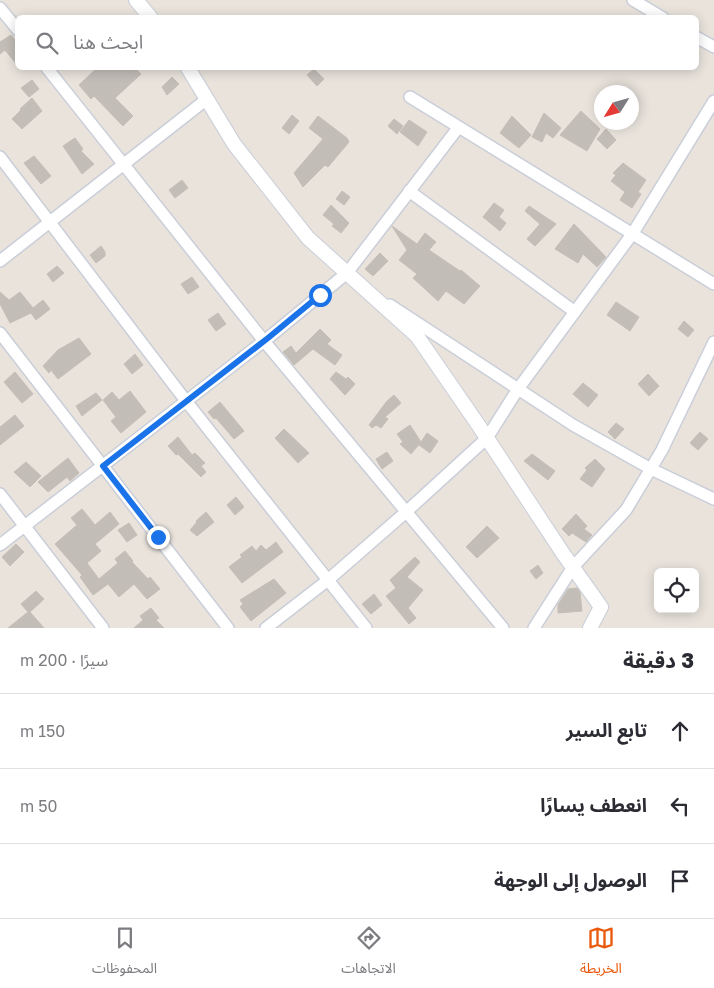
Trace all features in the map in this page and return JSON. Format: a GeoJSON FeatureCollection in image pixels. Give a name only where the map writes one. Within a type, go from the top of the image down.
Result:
{"type":"FeatureCollection","features":[{"type":"Feature","properties":{"kind":"street"},"geometry":{"type":"LineString","coordinates":[[136,0],[148,15]]}},
{"type":"Feature","properties":{"kind":"street"},"geometry":{"type":"LineString","coordinates":[[633,0],[658,15]]}},
{"type":"Feature","properties":{"kind":"street"},"geometry":{"type":"LineString","coordinates":[[0,8],[15,26]]}},
{"type":"Feature","properties":{"kind":"street"},"geometry":{"type":"LineString","coordinates":[[699,39],[714,47]]}},
{"type":"Feature","properties":{"kind":"street"},"geometry":{"type":"LineString","coordinates":[[49,70],[264,341],[503,628]]}},
{"type":"Feature","properties":{"kind":"street"},"geometry":{"type":"LineString","coordinates":[[189,70],[234,144],[308,238],[417,336],[601,607],[590,628]]}},
{"type":"Feature","properties":{"kind":"street"},"geometry":{"type":"LineString","coordinates":[[410,97],[714,284]]}},
{"type":"Feature","properties":{"kind":"street"},"geometry":{"type":"LineString","coordinates":[[0,261],[207,99]]}},
{"type":"Feature","properties":{"kind":"street"},"geometry":{"type":"LineString","coordinates":[[266,628],[328,580],[487,438],[518,389],[632,233],[714,101]]}},
{"type":"Feature","properties":{"kind":"street"},"geometry":{"type":"LineString","coordinates":[[0,545],[264,341],[347,273],[458,128]]}},
{"type":"Feature","properties":{"kind":"street"},"geometry":{"type":"LineString","coordinates":[[0,158],[186,401],[366,628]]}},
{"type":"Feature","properties":{"kind":"street"},"geometry":{"type":"LineString","coordinates":[[409,191],[574,312]]}},
{"type":"Feature","properties":{"kind":"street"},"geometry":{"type":"LineString","coordinates":[[364,288],[573,425],[651,469],[714,499]]}},
{"type":"Feature","properties":{"kind":"street"},"geometry":{"type":"LineString","coordinates":[[0,333],[228,628]]}},
{"type":"Feature","properties":{"kind":"street"},"geometry":{"type":"LineString","coordinates":[[534,628],[573,566],[626,510],[662,450],[714,342]]}},
{"type":"Feature","properties":{"kind":"street"},"geometry":{"type":"LineString","coordinates":[[0,494],[103,628]]}},
{"type":"Feature","properties":{"kind":"building"},"geometry":{"type":"Polygon","coordinates":[[[11,35],[15,40],[15,62],[5,50],[0,54],[0,42],[11,35]]]}},
{"type":"Feature","properties":{"kind":"building"},"geometry":{"type":"Polygon","coordinates":[[[95,70],[137,70],[141,74],[115,98],[133,116],[123,126],[94,96],[91,99],[79,85],[95,70]]]}},
{"type":"Feature","properties":{"kind":"building"},"geometry":{"type":"Polygon","coordinates":[[[315,70],[324,79],[317,86],[307,75],[315,70]]]}},
{"type":"Feature","properties":{"kind":"building"},"geometry":{"type":"Polygon","coordinates":[[[172,77],[179,84],[167,95],[162,87],[172,77]]]}},
{"type":"Feature","properties":{"kind":"building"},"geometry":{"type":"Polygon","coordinates":[[[32,80],[39,89],[29,97],[21,88],[32,80]]]}},
{"type":"Feature","properties":{"kind":"building"},"geometry":{"type":"Polygon","coordinates":[[[32,98],[42,111],[22,129],[12,119],[32,98]]]}},
{"type":"Feature","properties":{"kind":"building"},"geometry":{"type":"Polygon","coordinates":[[[581,111],[594,123],[594,130],[599,130],[587,151],[560,135],[581,111]]]}},
{"type":"Feature","properties":{"kind":"building"},"geometry":{"type":"Polygon","coordinates":[[[544,113],[561,128],[553,138],[546,133],[542,142],[532,137],[544,113]]]}},
{"type":"Feature","properties":{"kind":"building"},"geometry":{"type":"Polygon","coordinates":[[[292,115],[299,121],[289,134],[282,128],[292,115]]]}},
{"type":"Feature","properties":{"kind":"building"},"geometry":{"type":"Polygon","coordinates":[[[318,116],[347,138],[349,142],[328,167],[325,165],[303,187],[294,173],[323,139],[309,128],[318,116]]]}},
{"type":"Feature","properties":{"kind":"building"},"geometry":{"type":"Polygon","coordinates":[[[512,116],[531,135],[519,148],[500,133],[512,116]]]}},
{"type":"Feature","properties":{"kind":"building"},"geometry":{"type":"Polygon","coordinates":[[[394,119],[403,126],[397,134],[388,126],[394,119]]]}},
{"type":"Feature","properties":{"kind":"building"},"geometry":{"type":"Polygon","coordinates":[[[409,120],[427,132],[418,146],[400,132],[409,120]]]}},
{"type":"Feature","properties":{"kind":"building"},"geometry":{"type":"Polygon","coordinates":[[[607,130],[616,140],[607,149],[597,139],[607,130]]]}},
{"type":"Feature","properties":{"kind":"building"},"geometry":{"type":"Polygon","coordinates":[[[75,138],[83,149],[81,151],[94,164],[82,174],[63,146],[75,138]]]}},
{"type":"Feature","properties":{"kind":"building"},"geometry":{"type":"Polygon","coordinates":[[[34,156],[51,176],[41,184],[24,163],[34,156]]]}},
{"type":"Feature","properties":{"kind":"building"},"geometry":{"type":"Polygon","coordinates":[[[623,163],[646,180],[638,192],[641,194],[632,208],[620,200],[625,192],[611,181],[616,175],[613,173],[623,163]]]}},
{"type":"Feature","properties":{"kind":"building"},"geometry":{"type":"Polygon","coordinates":[[[182,180],[188,188],[175,198],[169,190],[182,180]]]}},
{"type":"Feature","properties":{"kind":"building"},"geometry":{"type":"Polygon","coordinates":[[[342,191],[350,197],[344,205],[336,199],[342,191]]]}},
{"type":"Feature","properties":{"kind":"building"},"geometry":{"type":"Polygon","coordinates":[[[494,203],[504,210],[499,217],[506,223],[500,231],[483,217],[494,203]]]}},
{"type":"Feature","properties":{"kind":"building"},"geometry":{"type":"Polygon","coordinates":[[[331,205],[349,223],[341,233],[323,215],[331,205]]]}},
{"type":"Feature","properties":{"kind":"building"},"geometry":{"type":"Polygon","coordinates":[[[529,206],[556,224],[535,246],[527,239],[540,224],[525,211],[529,206]]]}},
{"type":"Feature","properties":{"kind":"building"},"geometry":{"type":"Polygon","coordinates":[[[574,224],[606,257],[597,267],[583,254],[578,263],[555,249],[574,224]]]}},
{"type":"Feature","properties":{"kind":"building"},"geometry":{"type":"Polygon","coordinates":[[[392,226],[417,244],[425,233],[436,242],[429,250],[461,270],[480,286],[464,304],[446,291],[438,301],[413,278],[417,274],[399,260],[407,250],[392,226]]]}},
{"type":"Feature","properties":{"kind":"building"},"geometry":{"type":"Polygon","coordinates":[[[101,246],[105,256],[96,263],[90,255],[101,246]]]}},
{"type":"Feature","properties":{"kind":"building"},"geometry":{"type":"Polygon","coordinates":[[[380,253],[388,261],[373,276],[365,269],[380,253]]]}},
{"type":"Feature","properties":{"kind":"building"},"geometry":{"type":"Polygon","coordinates":[[[57,266],[64,273],[53,282],[47,274],[57,266]]]}},
{"type":"Feature","properties":{"kind":"building"},"geometry":{"type":"Polygon","coordinates":[[[192,277],[199,287],[188,294],[181,284],[192,277]]]}},
{"type":"Feature","properties":{"kind":"building"},"geometry":{"type":"Polygon","coordinates":[[[0,292],[9,300],[20,292],[33,308],[43,300],[50,309],[36,320],[31,313],[10,323],[0,304],[0,292]]]}},
{"type":"Feature","properties":{"kind":"building"},"geometry":{"type":"Polygon","coordinates":[[[616,302],[639,317],[630,331],[607,315],[616,302]]]}},
{"type":"Feature","properties":{"kind":"building"},"geometry":{"type":"Polygon","coordinates":[[[218,313],[226,324],[216,331],[208,320],[218,313]]]}},
{"type":"Feature","properties":{"kind":"building"},"geometry":{"type":"Polygon","coordinates":[[[684,321],[694,330],[688,337],[678,329],[684,321]]]}},
{"type":"Feature","properties":{"kind":"building"},"geometry":{"type":"Polygon","coordinates":[[[320,329],[331,340],[327,344],[342,355],[335,365],[313,349],[294,365],[283,352],[291,346],[296,353],[320,329]]]}},
{"type":"Feature","properties":{"kind":"building"},"geometry":{"type":"Polygon","coordinates":[[[79,338],[91,354],[58,379],[51,370],[49,373],[43,366],[58,350],[79,338]]]}},
{"type":"Feature","properties":{"kind":"building"},"geometry":{"type":"Polygon","coordinates":[[[135,354],[143,365],[132,374],[124,364],[135,354]]]}},
{"type":"Feature","properties":{"kind":"building"},"geometry":{"type":"Polygon","coordinates":[[[15,372],[33,394],[22,403],[4,382],[15,372]]]}},
{"type":"Feature","properties":{"kind":"building"},"geometry":{"type":"Polygon","coordinates":[[[336,372],[346,379],[348,377],[355,384],[345,395],[330,379],[336,372]]]}},
{"type":"Feature","properties":{"kind":"building"},"geometry":{"type":"Polygon","coordinates":[[[648,374],[659,386],[649,396],[638,384],[648,374]]]}},
{"type":"Feature","properties":{"kind":"building"},"geometry":{"type":"Polygon","coordinates":[[[583,383],[598,395],[588,407],[573,394],[583,383]]]}},
{"type":"Feature","properties":{"kind":"building"},"geometry":{"type":"Polygon","coordinates":[[[130,391],[146,412],[121,433],[111,421],[116,417],[103,400],[112,392],[119,400],[130,391]]]}},
{"type":"Feature","properties":{"kind":"building"},"geometry":{"type":"Polygon","coordinates":[[[96,393],[102,400],[82,416],[76,406],[96,393]]]}},
{"type":"Feature","properties":{"kind":"building"},"geometry":{"type":"Polygon","coordinates":[[[394,395],[401,403],[385,417],[388,419],[381,428],[376,425],[372,428],[369,425],[387,401],[394,395]]]}},
{"type":"Feature","properties":{"kind":"building"},"geometry":{"type":"Polygon","coordinates":[[[220,402],[244,431],[234,439],[216,418],[214,419],[208,412],[220,402]]]}},
{"type":"Feature","properties":{"kind":"building"},"geometry":{"type":"Polygon","coordinates":[[[15,415],[24,426],[0,445],[0,427],[15,415]]]}},
{"type":"Feature","properties":{"kind":"building"},"geometry":{"type":"Polygon","coordinates":[[[616,423],[624,429],[615,439],[608,432],[616,423]]]}},
{"type":"Feature","properties":{"kind":"building"},"geometry":{"type":"Polygon","coordinates":[[[410,425],[421,442],[411,454],[400,444],[403,442],[397,434],[410,425]]]}},
{"type":"Feature","properties":{"kind":"building"},"geometry":{"type":"Polygon","coordinates":[[[284,429],[309,453],[298,463],[275,438],[284,429]]]}},
{"type":"Feature","properties":{"kind":"building"},"geometry":{"type":"Polygon","coordinates":[[[700,432],[708,439],[698,450],[690,443],[700,432]]]}},
{"type":"Feature","properties":{"kind":"building"},"geometry":{"type":"Polygon","coordinates":[[[427,433],[438,441],[430,453],[419,445],[427,433]]]}},
{"type":"Feature","properties":{"kind":"building"},"geometry":{"type":"Polygon","coordinates":[[[178,437],[192,455],[195,453],[205,463],[201,466],[206,472],[201,477],[168,446],[178,437]]]}},
{"type":"Feature","properties":{"kind":"building"},"geometry":{"type":"Polygon","coordinates":[[[387,452],[393,461],[382,469],[376,459],[387,452]]]}},
{"type":"Feature","properties":{"kind":"building"},"geometry":{"type":"Polygon","coordinates":[[[532,454],[555,471],[548,480],[524,461],[532,454]]]}},
{"type":"Feature","properties":{"kind":"building"},"geometry":{"type":"Polygon","coordinates":[[[68,458],[79,473],[70,481],[67,477],[48,492],[38,482],[68,458]]]}},
{"type":"Feature","properties":{"kind":"building"},"geometry":{"type":"Polygon","coordinates":[[[595,459],[605,469],[592,487],[580,479],[587,470],[585,468],[595,459]]]}},
{"type":"Feature","properties":{"kind":"building"},"geometry":{"type":"Polygon","coordinates":[[[26,462],[41,476],[30,487],[14,472],[26,462]]]}},
{"type":"Feature","properties":{"kind":"building"},"geometry":{"type":"Polygon","coordinates":[[[236,497],[244,507],[235,515],[227,505],[236,497]]]}},
{"type":"Feature","properties":{"kind":"building"},"geometry":{"type":"Polygon","coordinates":[[[82,509],[95,525],[110,512],[119,524],[95,544],[101,551],[87,563],[99,579],[118,563],[115,559],[125,551],[132,562],[148,579],[150,577],[160,589],[147,599],[134,584],[119,597],[108,584],[93,595],[80,577],[82,575],[55,544],[77,525],[71,518],[82,509]]]}},
{"type":"Feature","properties":{"kind":"building"},"geometry":{"type":"Polygon","coordinates":[[[206,512],[214,522],[197,536],[190,530],[206,512]]]}},
{"type":"Feature","properties":{"kind":"building"},"geometry":{"type":"Polygon","coordinates":[[[576,514],[587,526],[584,529],[592,535],[586,542],[572,533],[569,536],[562,529],[576,514]]]}},
{"type":"Feature","properties":{"kind":"building"},"geometry":{"type":"Polygon","coordinates":[[[129,523],[137,535],[127,542],[118,530],[129,523]]]}},
{"type":"Feature","properties":{"kind":"building"},"geometry":{"type":"Polygon","coordinates":[[[487,526],[499,538],[477,558],[466,547],[487,526]]]}},
{"type":"Feature","properties":{"kind":"building"},"geometry":{"type":"Polygon","coordinates":[[[276,542],[283,552],[242,583],[229,567],[252,546],[256,551],[261,545],[266,550],[276,542]]]}},
{"type":"Feature","properties":{"kind":"building"},"geometry":{"type":"Polygon","coordinates":[[[16,544],[24,552],[10,566],[2,557],[16,544]]]}},
{"type":"Feature","properties":{"kind":"building"},"geometry":{"type":"Polygon","coordinates":[[[415,557],[420,562],[407,577],[423,590],[408,608],[416,618],[409,624],[386,596],[396,588],[390,580],[415,557]]]}},
{"type":"Feature","properties":{"kind":"building"},"geometry":{"type":"Polygon","coordinates":[[[538,565],[543,573],[536,579],[530,571],[538,565]]]}},
{"type":"Feature","properties":{"kind":"building"},"geometry":{"type":"Polygon","coordinates":[[[274,579],[286,593],[251,621],[240,607],[243,604],[240,600],[274,579]]]}},
{"type":"Feature","properties":{"kind":"building"},"geometry":{"type":"Polygon","coordinates":[[[577,588],[580,592],[582,611],[558,613],[558,605],[568,589],[577,588]]]}},
{"type":"Feature","properties":{"kind":"building"},"geometry":{"type":"Polygon","coordinates":[[[36,591],[44,599],[30,612],[44,628],[8,628],[28,612],[21,604],[36,591]]]}},
{"type":"Feature","properties":{"kind":"building"},"geometry":{"type":"Polygon","coordinates":[[[374,594],[382,605],[371,614],[362,604],[374,594]]]}},
{"type":"Feature","properties":{"kind":"building"},"geometry":{"type":"Polygon","coordinates":[[[151,608],[159,618],[156,620],[164,628],[134,628],[143,620],[140,616],[151,608]]]}},
{"type":"Feature","properties":{"kind":"route"},"geometry":{"type":"LineString","coordinates":[[158,537],[103,466],[268,338],[320,295]]}}]}
